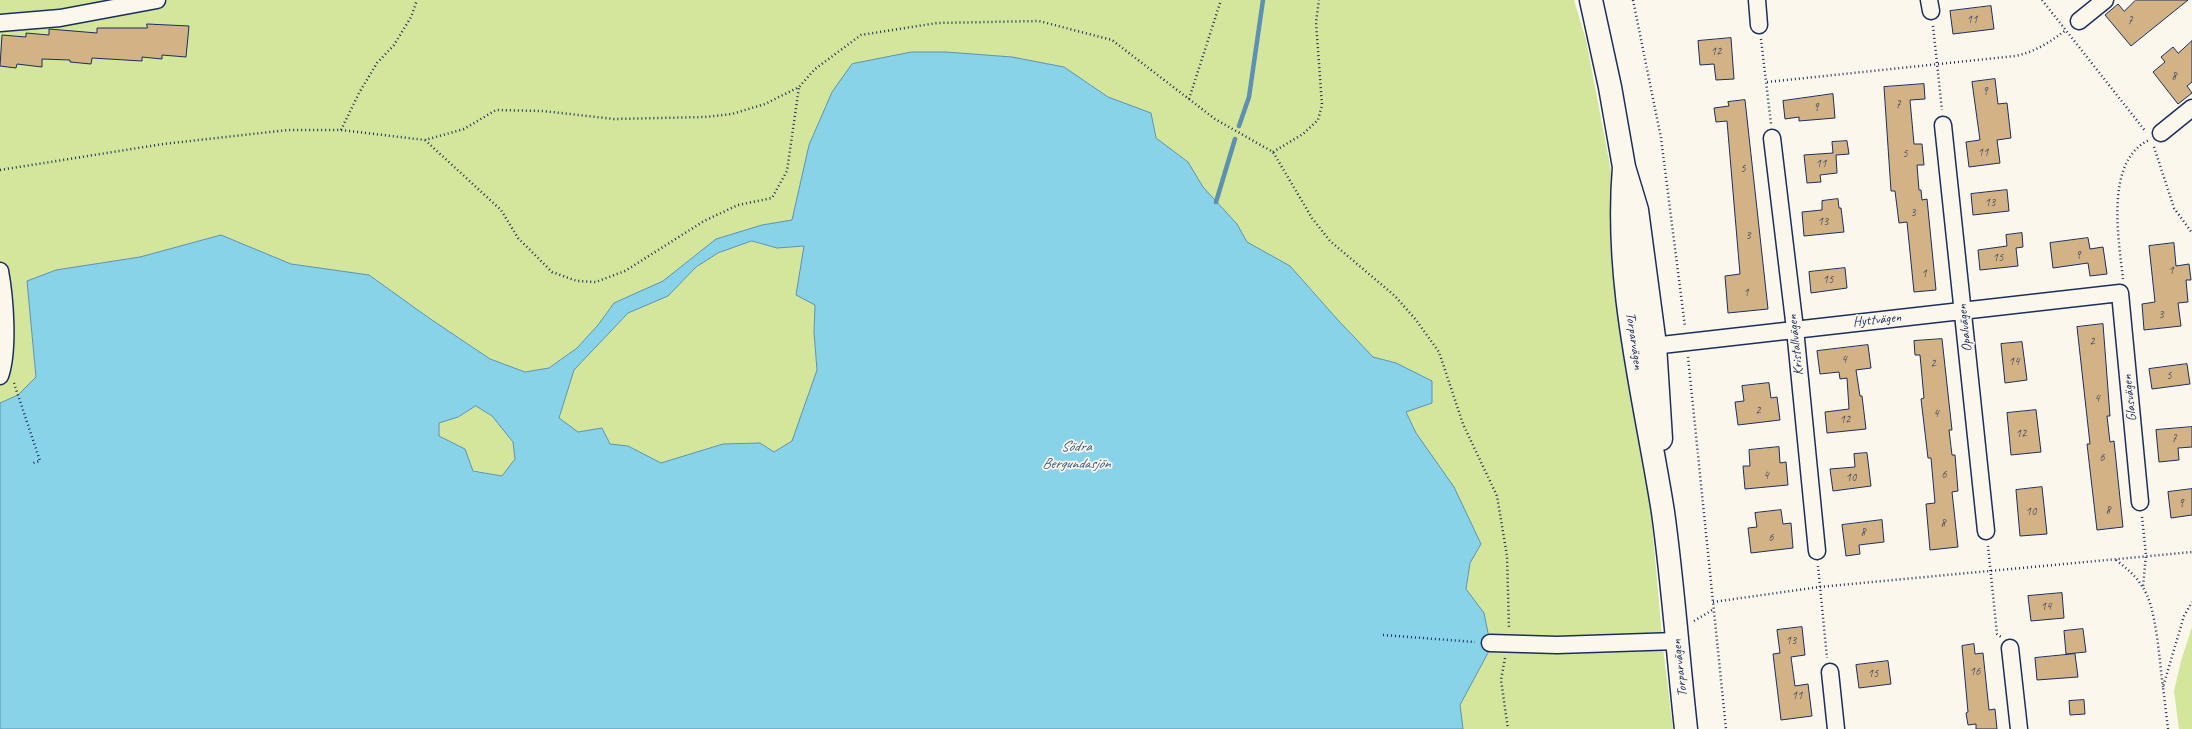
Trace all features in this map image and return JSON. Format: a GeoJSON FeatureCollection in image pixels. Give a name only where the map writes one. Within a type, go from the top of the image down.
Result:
{"type":"FeatureCollection","features":[{"type":"Feature","properties":{"kind":"street"},"geometry":{"type":"LineString","coordinates":[[0,22],[60,18],[157,0]]}},
{"type":"Feature","properties":{"kind":"street","name":"Torparvägen"},"geometry":{"type":"LineString","coordinates":[[1591,0],[1610,87],[1624,167],[1637,210],[1644,347],[1660,412],[1663,513],[1686,729]]}},
{"type":"Feature","properties":{"kind":"street"},"geometry":{"type":"LineString","coordinates":[[1757,0],[1759,25]]}},
{"type":"Feature","properties":{"kind":"street"},"geometry":{"type":"LineString","coordinates":[[2079,21],[2105,0]]}},
{"type":"Feature","properties":{"kind":"street"},"geometry":{"type":"LineString","coordinates":[[2156,136],[2192,108]]}},
{"type":"Feature","properties":{"kind":"street","name":"Opalvägen"},"geometry":{"type":"LineString","coordinates":[[1943,125],[1986,531]]}},
{"type":"Feature","properties":{"kind":"street","name":"Kristallvägen"},"geometry":{"type":"LineString","coordinates":[[1772,138],[1795,329],[1817,551]]}},
{"type":"Feature","properties":{"kind":"street"},"geometry":{"type":"LineString","coordinates":[[1,282],[4,363],[7,379]]}},
{"type":"Feature","properties":{"kind":"street","name":"Hyttvägen"},"geometry":{"type":"LineString","coordinates":[[1644,347],[1686,341],[2120,294]]}},
{"type":"Feature","properties":{"kind":"street","name":"Glasvägen"},"geometry":{"type":"LineString","coordinates":[[2120,294],[2140,502]]}},
{"type":"Feature","properties":{"kind":"street"},"geometry":{"type":"LineString","coordinates":[[1490,643],[1557,645],[1677,641]]}},
{"type":"Feature","properties":{"kind":"street"},"geometry":{"type":"LineString","coordinates":[[2010,648],[2019,729]]}},
{"type":"Feature","properties":{"kind":"street"},"geometry":{"type":"LineString","coordinates":[[1830,672],[1836,729]]}},
{"type":"Feature","properties":{"kind":"path"},"geometry":{"type":"LineString","coordinates":[[341,130],[359,93],[377,63],[394,45],[408,23],[417,0]]}},
{"type":"Feature","properties":{"kind":"path"},"geometry":{"type":"LineString","coordinates":[[1189,99],[1221,0]]}},
{"type":"Feature","properties":{"kind":"path"},"geometry":{"type":"LineString","coordinates":[[1273,152],[1303,134],[1318,120],[1322,105],[1316,22],[1320,0]]}},
{"type":"Feature","properties":{"kind":"path"},"geometry":{"type":"LineString","coordinates":[[1633,0],[1661,138],[1686,341],[1726,729]]}},
{"type":"Feature","properties":{"kind":"path"},"geometry":{"type":"LineString","coordinates":[[2042,0],[2065,31],[2156,136],[2174,208],[2192,233]]}},
{"type":"Feature","properties":{"kind":"path"},"geometry":{"type":"LineString","coordinates":[[1930,5],[1938,64],[1943,125]]}},
{"type":"Feature","properties":{"kind":"path"},"geometry":{"type":"LineString","coordinates":[[0,170],[163,144],[288,130],[341,130],[425,140],[464,129],[496,110],[543,111],[614,119],[705,117],[732,114],[764,104],[799,87],[815,69],[861,35],[937,23],[1039,21],[1112,40],[1215,119],[1273,152],[1312,218],[1330,241],[1395,296],[1416,320],[1439,352],[1463,424],[1497,496],[1507,556],[1510,621],[1501,680],[1508,729]]}},
{"type":"Feature","properties":{"kind":"path"},"geometry":{"type":"LineString","coordinates":[[1767,82],[2030,53],[2045,46],[2079,21]]}},
{"type":"Feature","properties":{"kind":"path"},"geometry":{"type":"LineString","coordinates":[[1759,25],[1767,82],[1772,138]]}},
{"type":"Feature","properties":{"kind":"path"},"geometry":{"type":"LineString","coordinates":[[425,140],[481,189],[501,210],[518,238],[552,272],[577,281],[596,282],[625,271],[717,215],[738,205],[772,198],[787,171],[799,87]]}},
{"type":"Feature","properties":{"kind":"path"},"geometry":{"type":"LineString","coordinates":[[2120,294],[2123,282],[2116,214],[2118,186],[2128,162],[2136,148],[2156,136]]}},
{"type":"Feature","properties":{"kind":"path"},"geometry":{"type":"LineString","coordinates":[[7,379],[40,461],[32,463]]}},
{"type":"Feature","properties":{"kind":"path"},"geometry":{"type":"LineString","coordinates":[[2140,502],[2146,555],[2143,586]]}},
{"type":"Feature","properties":{"kind":"path"},"geometry":{"type":"LineString","coordinates":[[1986,531],[1997,634],[2010,648]]}},
{"type":"Feature","properties":{"kind":"path"},"geometry":{"type":"LineString","coordinates":[[1817,551],[1826,655],[1830,672]]}},
{"type":"Feature","properties":{"kind":"path"},"geometry":{"type":"LineString","coordinates":[[1713,602],[1819,587],[2116,560],[2146,555],[2192,552]]}},
{"type":"Feature","properties":{"kind":"path"},"geometry":{"type":"LineString","coordinates":[[2116,560],[2132,573],[2143,586],[2151,602],[2168,729]]}},
{"type":"Feature","properties":{"kind":"path"},"geometry":{"type":"LineString","coordinates":[[2163,688],[2184,616],[2192,602]]}},
{"type":"Feature","properties":{"kind":"path"},"geometry":{"type":"LineString","coordinates":[[1383,635],[1490,643]]}},
{"type":"Feature","properties":{"kind":"green space"},"geometry":{"type":"Polygon","coordinates":[[[0,0],[1574,0],[1586,40],[1613,181],[1650,502],[1663,648],[1673,729],[1463,729],[1460,705],[1489,651],[1490,643],[1484,613],[1466,589],[1470,563],[1481,544],[1453,487],[1416,433],[1406,412],[1396,363],[1373,357],[1290,266],[1247,242],[1237,224],[1203,187],[1188,162],[1156,138],[1151,113],[1108,97],[1064,67],[1012,57],[946,52],[912,52],[832,92],[809,145],[792,220],[762,225],[716,239],[663,281],[614,303],[598,325],[577,348],[549,368],[525,372],[490,359],[369,275],[291,264],[221,235],[140,257],[56,270],[27,281],[36,378],[18,395],[0,403],[0,0]]]}},
{"type":"Feature","properties":{"kind":"green space"},"geometry":{"type":"Polygon","coordinates":[[[752,241],[777,248],[805,246],[802,265],[815,305],[814,332],[817,370],[792,441],[774,452],[760,443],[723,444],[661,463],[628,446],[610,444],[602,428],[578,432],[559,419],[574,370],[628,313],[668,296],[696,267],[718,253],[752,241]]]}},
{"type":"Feature","properties":{"kind":"green space"},"geometry":{"type":"Polygon","coordinates":[[[476,406],[492,416],[513,442],[515,459],[502,476],[473,470],[465,449],[439,436],[439,423],[458,417],[476,406]]]}},
{"type":"Feature","properties":{"kind":"green space"},"geometry":{"type":"Polygon","coordinates":[[[2192,627],[2192,729],[2179,729],[2174,691],[2181,661],[2192,627]]]}},
{"type":"Feature","properties":{"kind":"water","name":"Södra Bergundasjön"},"geometry":{"type":"Polygon","coordinates":[[[912,52],[946,52],[1012,57],[1064,67],[1108,97],[1151,113],[1156,138],[1188,162],[1203,187],[1237,224],[1247,242],[1290,266],[1373,357],[1396,363],[1432,381],[1432,403],[1406,412],[1416,433],[1454,487],[1481,544],[1470,563],[1466,589],[1484,613],[1490,643],[1489,651],[1460,705],[1463,729],[0,729],[0,403],[18,395],[36,377],[27,281],[56,270],[140,257],[221,235],[291,264],[369,275],[490,359],[525,372],[549,368],[577,348],[598,325],[614,303],[663,281],[716,239],[762,225],[792,220],[809,145],[832,92],[852,64],[912,52]],[[752,241],[718,253],[696,267],[668,296],[628,313],[574,370],[559,418],[578,432],[602,428],[610,444],[628,446],[661,463],[723,444],[760,443],[774,452],[792,441],[817,370],[814,332],[815,305],[796,295],[804,246],[777,248],[752,241]],[[476,406],[458,417],[439,423],[439,436],[465,449],[473,471],[502,476],[515,459],[513,442],[492,416],[476,406]]]}},
{"type":"Feature","properties":{"kind":"building"},"geometry":{"type":"Polygon","coordinates":[[[2136,0],[2188,0],[2131,46],[2105,15],[2118,4],[2124,11],[2136,0]]]}},
{"type":"Feature","properties":{"kind":"building"},"geometry":{"type":"Polygon","coordinates":[[[1991,6],[1994,29],[1953,34],[1950,11],[1991,6]]]}},
{"type":"Feature","properties":{"kind":"building"},"geometry":{"type":"Polygon","coordinates":[[[147,24],[189,26],[186,57],[162,55],[162,59],[142,57],[142,61],[92,58],[91,64],[70,62],[70,60],[42,59],[42,67],[17,64],[16,68],[0,66],[2,35],[26,37],[26,33],[49,35],[49,29],[97,33],[97,28],[147,28],[147,24]]]}},
{"type":"Feature","properties":{"kind":"building"},"geometry":{"type":"Polygon","coordinates":[[[1731,38],[1734,79],[1716,80],[1714,64],[1700,65],[1698,41],[1731,38]]]}},
{"type":"Feature","properties":{"kind":"building"},"geometry":{"type":"Polygon","coordinates":[[[2192,41],[2192,82],[2187,86],[2192,93],[2178,104],[2153,72],[2165,62],[2161,57],[2173,47],[2178,53],[2192,41]]]}},
{"type":"Feature","properties":{"kind":"building"},"geometry":{"type":"Polygon","coordinates":[[[1995,79],[1998,104],[2007,103],[2011,138],[1997,140],[2000,163],[1969,167],[1966,142],[1980,140],[1972,82],[1995,79]]]}},
{"type":"Feature","properties":{"kind":"building"},"geometry":{"type":"Polygon","coordinates":[[[1924,84],[1925,99],[1910,100],[1914,144],[1922,144],[1924,165],[1917,165],[1919,190],[1921,190],[1922,200],[1927,199],[1936,290],[1914,292],[1907,222],[1899,223],[1895,191],[1891,191],[1884,87],[1924,84]]]}},
{"type":"Feature","properties":{"kind":"building"},"geometry":{"type":"Polygon","coordinates":[[[1833,94],[1835,118],[1799,121],[1799,117],[1785,119],[1783,101],[1833,94]]]}},
{"type":"Feature","properties":{"kind":"building"},"geometry":{"type":"Polygon","coordinates":[[[1745,100],[1768,309],[1728,313],[1725,276],[1740,274],[1727,121],[1716,122],[1714,108],[1729,106],[1728,102],[1745,100]]]}},
{"type":"Feature","properties":{"kind":"building"},"geometry":{"type":"Polygon","coordinates":[[[1847,141],[1849,154],[1836,155],[1837,173],[1820,175],[1821,182],[1807,183],[1804,155],[1833,153],[1832,142],[1847,141]]]}},
{"type":"Feature","properties":{"kind":"building"},"geometry":{"type":"Polygon","coordinates":[[[2007,190],[2009,211],[1973,215],[1971,194],[2007,190]]]}},
{"type":"Feature","properties":{"kind":"building"},"geometry":{"type":"Polygon","coordinates":[[[1838,199],[1839,208],[1841,208],[1844,232],[1804,236],[1802,212],[1822,210],[1822,201],[1838,199]]]}},
{"type":"Feature","properties":{"kind":"building"},"geometry":{"type":"Polygon","coordinates":[[[2022,233],[2023,247],[2016,248],[2018,266],[1980,270],[1978,250],[2007,246],[2006,235],[2022,233]]]}},
{"type":"Feature","properties":{"kind":"building"},"geometry":{"type":"Polygon","coordinates":[[[2088,238],[2090,249],[2103,247],[2107,274],[2090,276],[2088,263],[2053,268],[2050,243],[2088,238]]]}},
{"type":"Feature","properties":{"kind":"building"},"geometry":{"type":"Polygon","coordinates":[[[2174,243],[2176,266],[2189,264],[2191,280],[2186,280],[2188,302],[2178,303],[2181,326],[2144,330],[2142,304],[2155,302],[2149,246],[2174,243]]]}},
{"type":"Feature","properties":{"kind":"building"},"geometry":{"type":"Polygon","coordinates":[[[1845,268],[1847,288],[1811,293],[1809,272],[1845,268]]]}},
{"type":"Feature","properties":{"kind":"building"},"geometry":{"type":"Polygon","coordinates":[[[2103,324],[2110,416],[2107,416],[2110,442],[2114,441],[2123,527],[2097,530],[2087,444],[2090,444],[2077,327],[2103,324]]]}},
{"type":"Feature","properties":{"kind":"building"},"geometry":{"type":"Polygon","coordinates":[[[1942,339],[1952,430],[1949,430],[1952,455],[1955,455],[1958,491],[1952,492],[1958,547],[1930,550],[1926,504],[1935,503],[1931,458],[1928,458],[1921,399],[1924,398],[1920,355],[1915,355],[1914,341],[1942,339]]]}},
{"type":"Feature","properties":{"kind":"building"},"geometry":{"type":"Polygon","coordinates":[[[2022,342],[2027,380],[2005,383],[2001,344],[2022,342]]]}},
{"type":"Feature","properties":{"kind":"building"},"geometry":{"type":"Polygon","coordinates":[[[1868,345],[1871,368],[1856,370],[1860,396],[1862,396],[1866,429],[1827,433],[1825,412],[1849,409],[1847,378],[1840,379],[1839,372],[1820,374],[1817,351],[1868,345]]]}},
{"type":"Feature","properties":{"kind":"building"},"geometry":{"type":"Polygon","coordinates":[[[2187,364],[2190,384],[2152,389],[2149,369],[2187,364]]]}},
{"type":"Feature","properties":{"kind":"building"},"geometry":{"type":"Polygon","coordinates":[[[1769,383],[1771,398],[1777,397],[1780,420],[1738,425],[1735,402],[1744,401],[1742,386],[1769,383]]]}},
{"type":"Feature","properties":{"kind":"building"},"geometry":{"type":"Polygon","coordinates":[[[2036,410],[2041,452],[2011,455],[2007,413],[2036,410]]]}},
{"type":"Feature","properties":{"kind":"building"},"geometry":{"type":"Polygon","coordinates":[[[2192,427],[2192,447],[2178,448],[2179,460],[2159,462],[2156,430],[2192,427]]]}},
{"type":"Feature","properties":{"kind":"building"},"geometry":{"type":"Polygon","coordinates":[[[1779,447],[1780,463],[1786,462],[1788,485],[1745,489],[1743,466],[1750,466],[1749,450],[1779,447]]]}},
{"type":"Feature","properties":{"kind":"building"},"geometry":{"type":"Polygon","coordinates":[[[1867,453],[1871,486],[1833,491],[1830,469],[1855,467],[1854,454],[1867,453]]]}},
{"type":"Feature","properties":{"kind":"building"},"geometry":{"type":"Polygon","coordinates":[[[2042,487],[2047,534],[2020,536],[2016,490],[2042,487]]]}},
{"type":"Feature","properties":{"kind":"building"},"geometry":{"type":"Polygon","coordinates":[[[2192,489],[2192,515],[2171,518],[2168,492],[2192,489]]]}},
{"type":"Feature","properties":{"kind":"building"},"geometry":{"type":"Polygon","coordinates":[[[1781,510],[1783,524],[1791,523],[1793,548],[1751,553],[1748,528],[1757,527],[1755,513],[1781,510]]]}},
{"type":"Feature","properties":{"kind":"building"},"geometry":{"type":"Polygon","coordinates":[[[1882,520],[1884,542],[1859,545],[1860,554],[1846,556],[1842,525],[1882,520]]]}},
{"type":"Feature","properties":{"kind":"building"},"geometry":{"type":"Polygon","coordinates":[[[2062,593],[2064,618],[2031,621],[2028,596],[2062,593]]]}},
{"type":"Feature","properties":{"kind":"building"},"geometry":{"type":"Polygon","coordinates":[[[1802,627],[1805,655],[1791,657],[1795,686],[1808,684],[1812,716],[1781,720],[1773,654],[1780,653],[1777,630],[1802,627]]]}},
{"type":"Feature","properties":{"kind":"building"},"geometry":{"type":"Polygon","coordinates":[[[2083,629],[2086,652],[2066,654],[2064,631],[2083,629]]]}},
{"type":"Feature","properties":{"kind":"building"},"geometry":{"type":"Polygon","coordinates":[[[1974,644],[1975,654],[1983,653],[1989,710],[1995,709],[1997,729],[1976,729],[1976,724],[1968,725],[1962,646],[1974,644]]]}},
{"type":"Feature","properties":{"kind":"building"},"geometry":{"type":"Polygon","coordinates":[[[2075,654],[2078,677],[2037,680],[2035,658],[2075,654]]]}},
{"type":"Feature","properties":{"kind":"building"},"geometry":{"type":"Polygon","coordinates":[[[1888,661],[1891,684],[1859,688],[1856,665],[1888,661]]]}},
{"type":"Feature","properties":{"kind":"building"},"geometry":{"type":"Polygon","coordinates":[[[2084,700],[2085,714],[2070,715],[2069,701],[2084,700]]]}},
{"type":"Feature","properties":{"kind":"waterway"},"geometry":{"type":"LineString","coordinates":[[1239,126],[1249,97],[1263,0]]}},
{"type":"Feature","properties":{"kind":"waterway"},"geometry":{"type":"LineString","coordinates":[[1216,202],[1235,139]]}}]}
